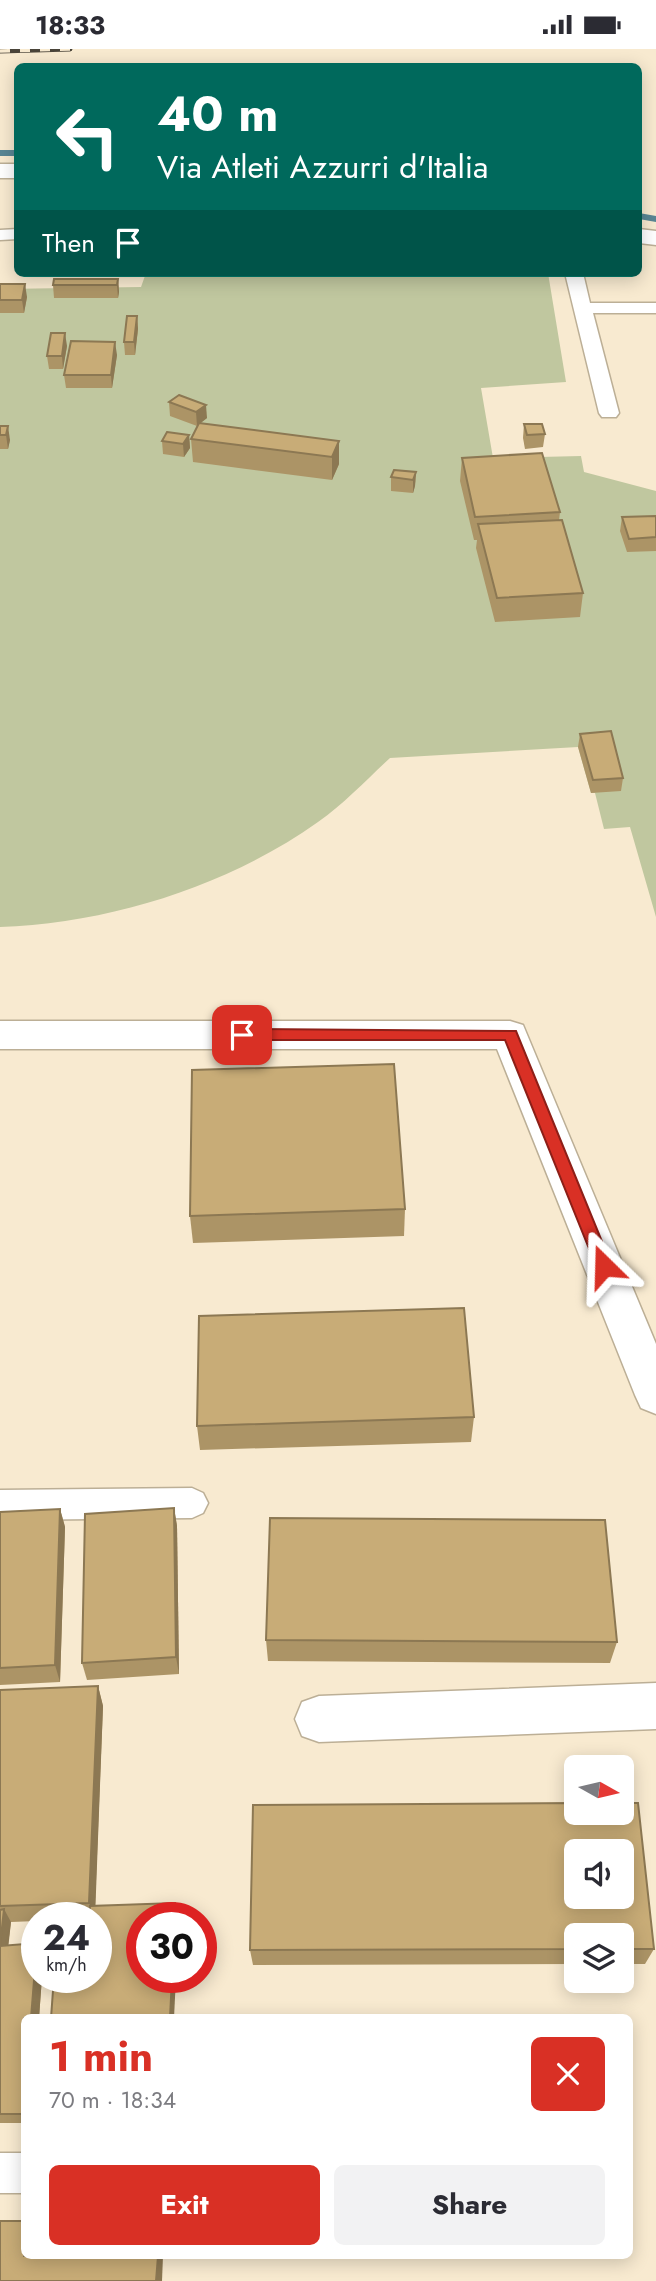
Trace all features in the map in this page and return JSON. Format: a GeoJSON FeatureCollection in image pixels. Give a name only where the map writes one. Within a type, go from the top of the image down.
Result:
{"type":"FeatureCollection","features":[{"type":"Feature","properties":{"kind":"street"},"geometry":{"type":"LineString","coordinates":[[0,1035],[510,1035],[656,1395]]}},
{"type":"Feature","properties":{"kind":"street"},"geometry":{"type":"LineString","coordinates":[[319,1719],[656,1706]]}},
{"type":"Feature","properties":{"kind":"lane"},"geometry":{"type":"LineString","coordinates":[[575,277],[609,413]]}},
{"type":"Feature","properties":{"kind":"lane"},"geometry":{"type":"LineString","coordinates":[[584,308],[656,308]]}},
{"type":"Feature","properties":{"kind":"lane"},"geometry":{"type":"LineString","coordinates":[[0,1505],[192,1503]]}},
{"type":"Feature","properties":{"kind":"lane"},"geometry":{"type":"LineString","coordinates":[[0,2173],[21,2173]]}},
{"type":"Feature","properties":{"kind":"green space"},"geometry":{"type":"Polygon","coordinates":[[[145,277],[549,277],[566,382],[481,388],[493,458],[581,456],[584,472],[656,491],[656,917],[630,827],[604,829],[595,793],[591,793],[578,747],[390,758],[318,822],[246,865],[207,882],[125,909],[42,924],[0,927],[0,289],[141,287],[145,277]]]}},
{"type":"Feature","properties":{"kind":"building"},"geometry":{"type":"Polygon","coordinates":[[[54,279],[118,279],[117,285],[53,285],[54,279]]]}},
{"type":"Feature","properties":{"kind":"building"},"geometry":{"type":"Polygon","coordinates":[[[0,284],[25,284],[22,300],[0,300],[0,284]]]}},
{"type":"Feature","properties":{"kind":"building"},"geometry":{"type":"Polygon","coordinates":[[[127,316],[137,316],[134,342],[124,342],[127,316]]]}},
{"type":"Feature","properties":{"kind":"building"},"geometry":{"type":"Polygon","coordinates":[[[51,333],[65,333],[62,356],[47,356],[51,333]]]}},
{"type":"Feature","properties":{"kind":"building"},"geometry":{"type":"Polygon","coordinates":[[[71,341],[115,342],[111,375],[64,375],[71,341]]]}},
{"type":"Feature","properties":{"kind":"building"},"geometry":{"type":"Polygon","coordinates":[[[179,395],[206,405],[196,412],[169,402],[179,395]]]}},
{"type":"Feature","properties":{"kind":"building"},"geometry":{"type":"Polygon","coordinates":[[[199,423],[339,441],[332,457],[191,439],[199,423]]]}},
{"type":"Feature","properties":{"kind":"building"},"geometry":{"type":"Polygon","coordinates":[[[524,424],[542,424],[545,434],[527,435],[524,424]]]}},
{"type":"Feature","properties":{"kind":"building"},"geometry":{"type":"Polygon","coordinates":[[[0,426],[8,426],[6,435],[0,435],[0,426]]]}},
{"type":"Feature","properties":{"kind":"building"},"geometry":{"type":"Polygon","coordinates":[[[167,432],[189,435],[183,444],[162,441],[167,432]]]}},
{"type":"Feature","properties":{"kind":"building"},"geometry":{"type":"Polygon","coordinates":[[[542,453],[560,512],[475,517],[462,458],[542,453]]]}},
{"type":"Feature","properties":{"kind":"building"},"geometry":{"type":"Polygon","coordinates":[[[394,470],[416,472],[413,480],[391,477],[394,470]]]}},
{"type":"Feature","properties":{"kind":"building"},"geometry":{"type":"Polygon","coordinates":[[[656,516],[656,537],[629,539],[622,517],[656,516]]]}},
{"type":"Feature","properties":{"kind":"building"},"geometry":{"type":"Polygon","coordinates":[[[562,520],[583,593],[497,598],[478,524],[562,520]]]}},
{"type":"Feature","properties":{"kind":"building"},"geometry":{"type":"Polygon","coordinates":[[[611,731],[623,778],[593,780],[580,734],[611,731]]]}},
{"type":"Feature","properties":{"kind":"building"},"geometry":{"type":"Polygon","coordinates":[[[394,1064],[405,1209],[190,1216],[192,1070],[394,1064]]]}},
{"type":"Feature","properties":{"kind":"building"},"geometry":{"type":"Polygon","coordinates":[[[464,1308],[474,1417],[197,1426],[199,1316],[464,1308]]]}},
{"type":"Feature","properties":{"kind":"building"},"geometry":{"type":"Polygon","coordinates":[[[174,1508],[176,1657],[82,1663],[85,1514],[174,1508]]]}},
{"type":"Feature","properties":{"kind":"building"},"geometry":{"type":"Polygon","coordinates":[[[60,1509],[55,1665],[0,1668],[0,1512],[60,1509]]]}},
{"type":"Feature","properties":{"kind":"building"},"geometry":{"type":"Polygon","coordinates":[[[270,1518],[605,1520],[617,1642],[266,1640],[270,1518]]]}},
{"type":"Feature","properties":{"kind":"building"},"geometry":{"type":"Polygon","coordinates":[[[98,1686],[89,1902],[21,1902],[21,1905],[0,1906],[0,1690],[98,1686]]]}},
{"type":"Feature","properties":{"kind":"building"},"geometry":{"type":"Polygon","coordinates":[[[564,1803],[564,1825],[634,1825],[634,1803],[638,1803],[654,1949],[634,1949],[634,1923],[564,1923],[564,1949],[250,1950],[253,1805],[564,1803]]]}},
{"type":"Feature","properties":{"kind":"building"},"geometry":{"type":"Polygon","coordinates":[[[112,1905],[126,1905],[126,1993],[171,1993],[170,2014],[51,2014],[53,1993],[112,1993],[112,1905]]]}},
{"type":"Feature","properties":{"kind":"building"},"geometry":{"type":"Polygon","coordinates":[[[4,1909],[0,1946],[0,1910],[4,1909]]]}},
{"type":"Feature","properties":{"kind":"building"},"geometry":{"type":"Polygon","coordinates":[[[21,1944],[21,1993],[33,1993],[31,2014],[21,2014],[21,2114],[0,2114],[0,1946],[21,1944]]]}},
{"type":"Feature","properties":{"kind":"building"},"geometry":{"type":"Polygon","coordinates":[[[0,2221],[21,2221],[21,2259],[158,2259],[156,2281],[0,2281],[0,2221]]]}},
{"type":"Feature","properties":{"kind":"waterway"},"geometry":{"type":"LineString","coordinates":[[0,153],[14,153]]}},
{"type":"Feature","properties":{"kind":"waterway"},"geometry":{"type":"LineString","coordinates":[[642,217],[656,219]]}},
{"type":"Feature","properties":{"kind":"railway"},"geometry":{"type":"LineString","coordinates":[[0,51],[70,49]]}},
{"type":"Feature","properties":{"kind":"route"},"geometry":{"type":"LineString","coordinates":[[242,1035],[510,1035],[604,1266]]}}]}
